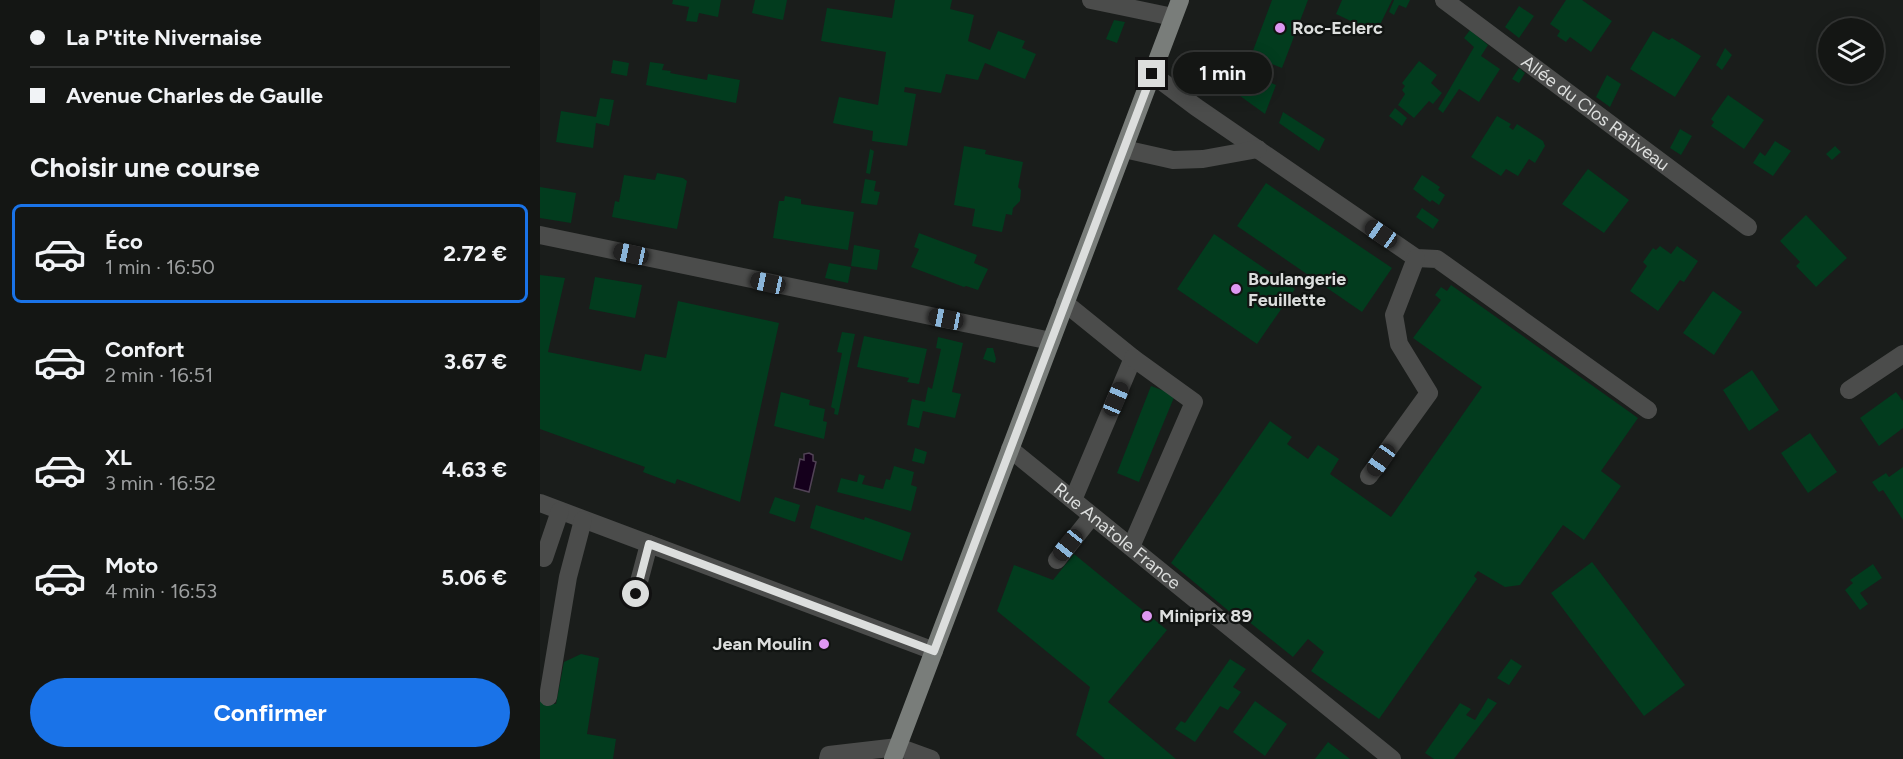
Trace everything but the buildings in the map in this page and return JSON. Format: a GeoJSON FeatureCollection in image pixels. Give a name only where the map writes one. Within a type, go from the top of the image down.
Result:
{"type":"FeatureCollection","features":[{"type":"Feature","properties":{"kind":"main road"},"geometry":{"type":"LineString","coordinates":[[896,753],[1180,0]]}},
{"type":"Feature","properties":{"kind":"street"},"geometry":{"type":"LineString","coordinates":[[1091,0],[1173,17]]}},
{"type":"Feature","properties":{"kind":"street","name":"Allée du Clos Rativeau"},"geometry":{"type":"LineString","coordinates":[[1444,0],[1748,227]]}},
{"type":"Feature","properties":{"kind":"street"},"geometry":{"type":"LineString","coordinates":[[1152,74],[1196,107],[1416,258],[1437,259],[1648,410]]}},
{"type":"Feature","properties":{"kind":"street"},"geometry":{"type":"LineString","coordinates":[[1124,149],[1173,160],[1203,159],[1258,149]]}},
{"type":"Feature","properties":{"kind":"street"},"geometry":{"type":"LineString","coordinates":[[540,236],[1051,341]]}},
{"type":"Feature","properties":{"kind":"street"},"geometry":{"type":"LineString","coordinates":[[1370,476],[1429,393],[1399,344],[1394,315],[1416,258]]}},
{"type":"Feature","properties":{"kind":"street"},"geometry":{"type":"LineString","coordinates":[[1065,303],[1133,358],[1194,402],[1131,547]]}},
{"type":"Feature","properties":{"kind":"street"},"geometry":{"type":"LineString","coordinates":[[1849,390],[1903,354]]}},
{"type":"Feature","properties":{"kind":"street"},"geometry":{"type":"LineString","coordinates":[[1073,500],[1133,358]]}},
{"type":"Feature","properties":{"kind":"street","name":"Rue Anatole France"},"geometry":{"type":"LineString","coordinates":[[1010,449],[1392,759]]}},
{"type":"Feature","properties":{"kind":"street"},"geometry":{"type":"LineString","coordinates":[[540,504],[934,651]]}},
{"type":"Feature","properties":{"kind":"street"},"geometry":{"type":"LineString","coordinates":[[544,558],[560,511]]}},
{"type":"Feature","properties":{"kind":"street"},"geometry":{"type":"LineString","coordinates":[[1056,560],[1092,516]]}},
{"type":"Feature","properties":{"kind":"street"},"geometry":{"type":"LineString","coordinates":[[548,697],[568,577],[583,520]]}},
{"type":"Feature","properties":{"kind":"street"},"geometry":{"type":"LineString","coordinates":[[636,594],[649,544]]}},
{"type":"Feature","properties":{"kind":"street"},"geometry":{"type":"LineString","coordinates":[[828,759],[830,755],[896,753],[931,759]]}},
{"type":"Feature","properties":{"kind":"shaded area"},"geometry":{"type":"Polygon","coordinates":[[[804,454],[813,455],[813,461],[816,462],[809,492],[794,488],[800,459],[804,460],[804,454]]]}},
{"type":"Feature","properties":{"kind":"place","name":"Roc-Eclerc"},"geometry":{"type":"Point","coordinates":[1280,28]}},
{"type":"Feature","properties":{"kind":"place","name":"Boulangerie Feuillette"},"geometry":{"type":"Point","coordinates":[1236,289]}},
{"type":"Feature","properties":{"kind":"place","name":"Miniprix 89"},"geometry":{"type":"Point","coordinates":[1147,616]}},
{"type":"Feature","properties":{"kind":"place","name":"Jean Moulin"},"geometry":{"type":"Point","coordinates":[824,644]}},
{"type":"Feature","properties":{"kind":"route"},"geometry":{"type":"LineString","coordinates":[[636,594],[649,544],[934,651],[1152,74]]}}]}
